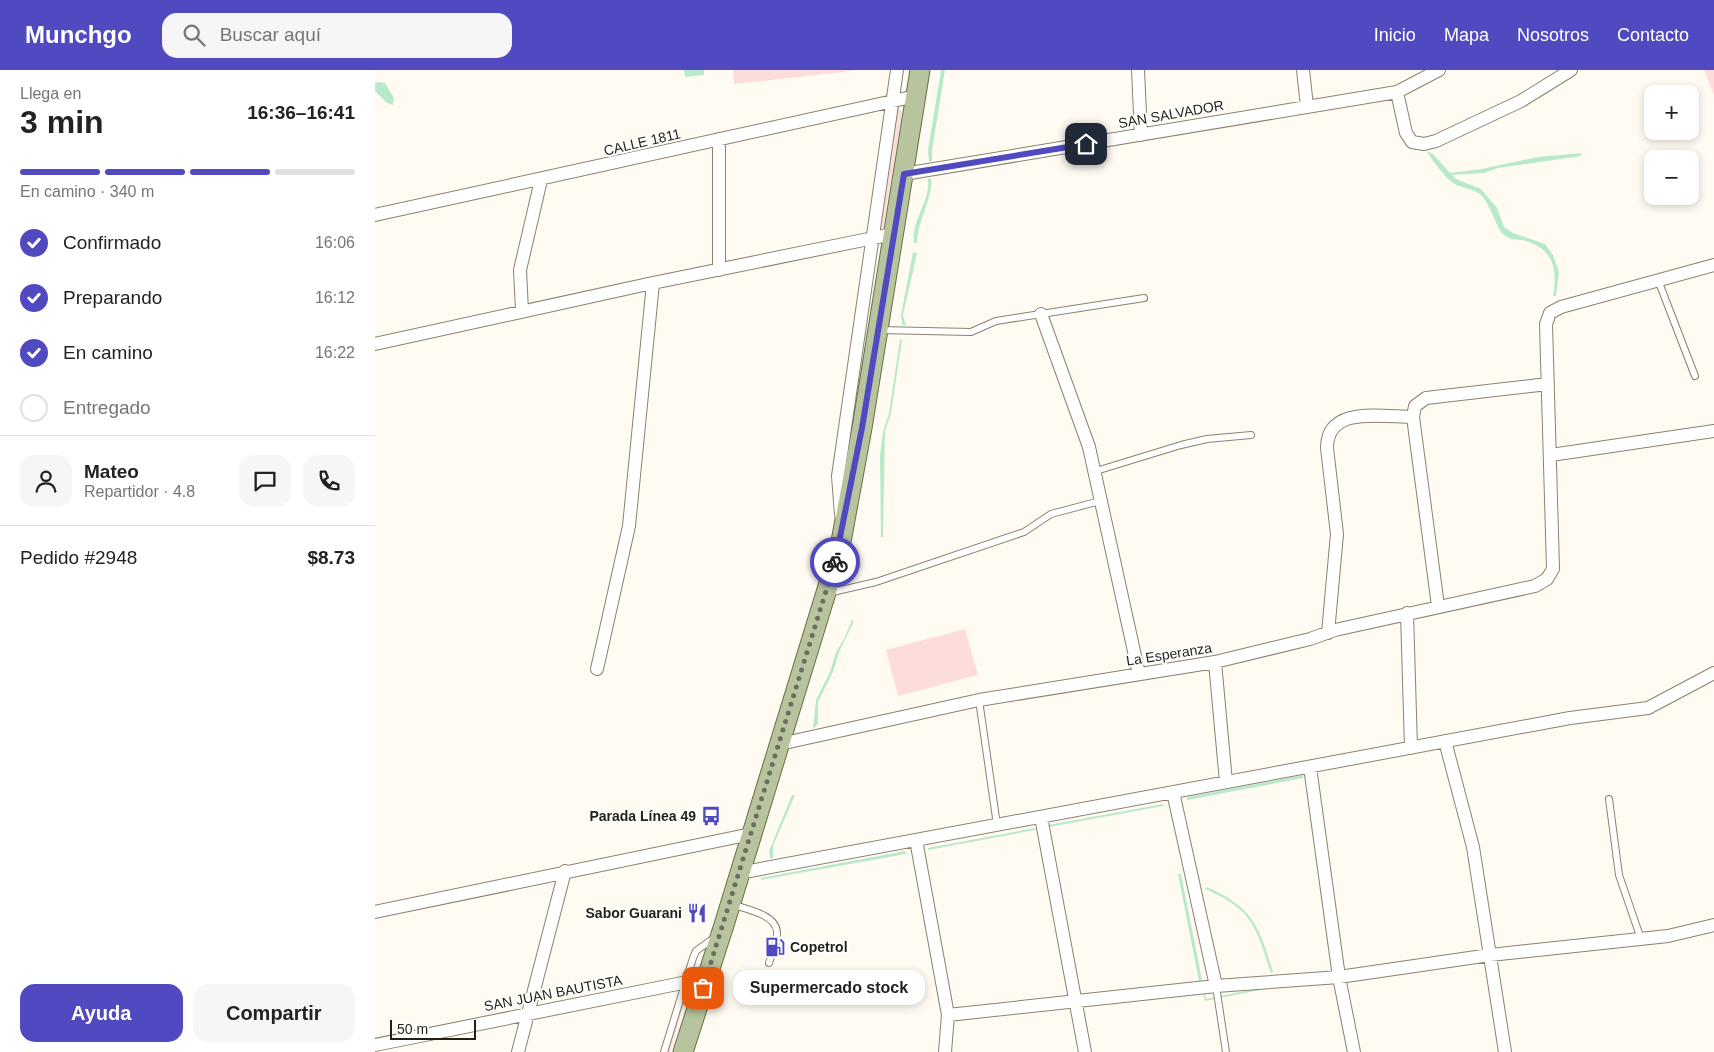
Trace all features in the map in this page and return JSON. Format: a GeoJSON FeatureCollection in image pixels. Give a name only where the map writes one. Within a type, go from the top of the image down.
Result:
{"type":"FeatureCollection","features":[{"type":"Feature","properties":{"kind":"main road"},"geometry":{"type":"LineString","coordinates":[[683,1052],[707,978],[719,951],[724,925],[739,873],[827,593],[843,532],[920,70]]}},
{"type":"Feature","properties":{"kind":"street"},"geometry":{"type":"LineString","coordinates":[[843,532],[838,476],[897,70]]}},
{"type":"Feature","properties":{"kind":"street"},"geometry":{"type":"LineString","coordinates":[[1138,70],[1141,135]]}},
{"type":"Feature","properties":{"kind":"street"},"geometry":{"type":"LineString","coordinates":[[1303,70],[1307,106]]}},
{"type":"Feature","properties":{"kind":"street","name":"SAN SALVADOR"},"geometry":{"type":"LineString","coordinates":[[904,174],[1397,92],[1439,70]]}},
{"type":"Feature","properties":{"kind":"street"},"geometry":{"type":"LineString","coordinates":[[1397,92],[1406,133],[1412,142],[1424,144],[1435,141],[1521,101],[1571,70]]}},
{"type":"Feature","properties":{"kind":"street","name":"CALLE 1811"},"geometry":{"type":"LineString","coordinates":[[375,215],[916,96]]}},
{"type":"Feature","properties":{"kind":"street"},"geometry":{"type":"LineString","coordinates":[[719,139],[719,270]]}},
{"type":"Feature","properties":{"kind":"street"},"geometry":{"type":"LineString","coordinates":[[523,311],[520,270],[541,180]]}},
{"type":"Feature","properties":{"kind":"street"},"geometry":{"type":"LineString","coordinates":[[375,344],[653,283],[893,234]]}},
{"type":"Feature","properties":{"kind":"street"},"geometry":{"type":"LineString","coordinates":[[1714,265],[1561,307],[1550,313],[1546,324],[1551,455],[1714,431]]}},
{"type":"Feature","properties":{"kind":"street"},"geometry":{"type":"LineString","coordinates":[[597,668],[629,526],[653,283]]}},
{"type":"Feature","properties":{"kind":"street"},"geometry":{"type":"LineString","coordinates":[[1041,314],[1089,446],[1096,471],[1100,501],[1139,674]]}},
{"type":"Feature","properties":{"kind":"street"},"geometry":{"type":"LineString","coordinates":[[1438,606],[1413,417],[1415,406],[1425,398],[1548,384]]}},
{"type":"Feature","properties":{"kind":"street"},"geometry":{"type":"LineString","coordinates":[[1329,633],[1337,534],[1327,437],[1341,419],[1353,416],[1413,417]]}},
{"type":"Feature","properties":{"kind":"street","name":"La Esperanza"},"geometry":{"type":"LineString","coordinates":[[780,744],[979,700],[1215,662],[1407,613],[1535,586],[1547,579],[1553,569],[1551,455]]}},
{"type":"Feature","properties":{"kind":"street"},"geometry":{"type":"LineString","coordinates":[[1407,613],[1411,748]]}},
{"type":"Feature","properties":{"kind":"street"},"geometry":{"type":"LineString","coordinates":[[1215,662],[1226,782]]}},
{"type":"Feature","properties":{"kind":"street"},"geometry":{"type":"LineString","coordinates":[[739,873],[1570,718],[1648,708],[1714,673]]}},
{"type":"Feature","properties":{"kind":"street"},"geometry":{"type":"LineString","coordinates":[[1445,741],[1473,847],[1505,1052]]}},
{"type":"Feature","properties":{"kind":"street"},"geometry":{"type":"LineString","coordinates":[[1310,767],[1339,977],[1355,1052]]}},
{"type":"Feature","properties":{"kind":"street"},"geometry":{"type":"LineString","coordinates":[[1173,792],[1216,986]]}},
{"type":"Feature","properties":{"kind":"street"},"geometry":{"type":"LineString","coordinates":[[1041,817],[1085,1052]]}},
{"type":"Feature","properties":{"kind":"street"},"geometry":{"type":"LineString","coordinates":[[375,912],[565,871],[751,834]]}},
{"type":"Feature","properties":{"kind":"street"},"geometry":{"type":"LineString","coordinates":[[916,840],[948,1015],[945,1052]]}},
{"type":"Feature","properties":{"kind":"street"},"geometry":{"type":"LineString","coordinates":[[518,1052],[565,871]]}},
{"type":"Feature","properties":{"kind":"street"},"geometry":{"type":"LineString","coordinates":[[948,1015],[1216,986],[1339,977],[1490,955],[1641,940],[1668,936],[1714,925]]}},
{"type":"Feature","properties":{"kind":"street","name":"SAN JUAN BAUTISTA"},"geometry":{"type":"LineString","coordinates":[[375,1045],[707,978]]}},
{"type":"Feature","properties":{"kind":"lane"},"geometry":{"type":"LineString","coordinates":[[1658,280],[1695,376]]}},
{"type":"Feature","properties":{"kind":"lane"},"geometry":{"type":"LineString","coordinates":[[878,330],[964,332],[977,330],[996,322],[1144,298]]}},
{"type":"Feature","properties":{"kind":"lane"},"geometry":{"type":"LineString","coordinates":[[1096,471],[1181,445],[1207,439],[1251,435]]}},
{"type":"Feature","properties":{"kind":"lane"},"geometry":{"type":"LineString","coordinates":[[827,593],[869,584],[1024,532],[1051,514],[1100,501]]}},
{"type":"Feature","properties":{"kind":"lane"},"geometry":{"type":"LineString","coordinates":[[979,700],[997,825]]}},
{"type":"Feature","properties":{"kind":"lane"},"geometry":{"type":"LineString","coordinates":[[1609,798],[1619,875],[1641,940]]}},
{"type":"Feature","properties":{"kind":"lane"},"geometry":{"type":"LineString","coordinates":[[730,904],[769,918],[775,924],[778,934],[769,963]]}},
{"type":"Feature","properties":{"kind":"lane"},"geometry":{"type":"LineString","coordinates":[[663,1052],[684,982],[696,951],[711,941],[724,925]]}},
{"type":"Feature","properties":{"kind":"lane"},"geometry":{"type":"LineString","coordinates":[[1216,986],[1226,1052]]}},
{"type":"Feature","properties":{"kind":"shaded area"},"geometry":{"type":"Polygon","coordinates":[[[684,70],[704,70],[704,75],[685,77],[684,70]]]}},
{"type":"Feature","properties":{"kind":"shaded area"},"geometry":{"type":"Polygon","coordinates":[[[733,70],[852,70],[852,71],[734,84],[733,70]]]}},
{"type":"Feature","properties":{"kind":"shaded area"},"geometry":{"type":"Polygon","coordinates":[[[941,70],[945,70],[932,150],[932,161],[929,162],[928,150],[941,70]]]}},
{"type":"Feature","properties":{"kind":"shaded area"},"geometry":{"type":"Polygon","coordinates":[[[1704,70],[1714,70],[1714,95],[1704,70]]]}},
{"type":"Feature","properties":{"kind":"shaded area"},"geometry":{"type":"Polygon","coordinates":[[[375,83],[385,83],[394,98],[393,105],[387,103],[375,91],[375,83]]]}},
{"type":"Feature","properties":{"kind":"shaded area"},"geometry":{"type":"Polygon","coordinates":[[[897,108],[900,109],[902,114],[883,228],[878,232],[897,108]]]}},
{"type":"Feature","properties":{"kind":"shaded area"},"geometry":{"type":"Polygon","coordinates":[[[1427,151],[1433,154],[1450,173],[1481,169],[1538,157],[1581,153],[1581,156],[1498,168],[1484,173],[1452,175],[1456,179],[1481,189],[1497,208],[1504,227],[1513,233],[1545,244],[1553,255],[1559,272],[1556,296],[1553,296],[1554,268],[1547,254],[1541,248],[1532,244],[1522,240],[1510,239],[1504,235],[1481,195],[1453,183],[1427,151]]]}},
{"type":"Feature","properties":{"kind":"shaded area"},"geometry":{"type":"Polygon","coordinates":[[[931,178],[930,193],[917,243],[914,243],[915,226],[927,195],[928,179],[931,178]]]}},
{"type":"Feature","properties":{"kind":"shaded area"},"geometry":{"type":"Polygon","coordinates":[[[913,252],[917,253],[903,315],[906,325],[902,325],[901,315],[913,252]]]}},
{"type":"Feature","properties":{"kind":"shaded area"},"geometry":{"type":"Polygon","coordinates":[[[900,339],[902,340],[891,413],[885,432],[883,537],[881,538],[880,455],[883,432],[889,413],[900,339]]]}},
{"type":"Feature","properties":{"kind":"shaded area"},"geometry":{"type":"Polygon","coordinates":[[[852,620],[854,621],[839,652],[833,672],[818,702],[818,724],[813,729],[816,700],[852,620]]]}},
{"type":"Feature","properties":{"kind":"shaded area"},"geometry":{"type":"Polygon","coordinates":[[[965,629],[978,675],[898,696],[886,650],[965,629]]]}},
{"type":"Feature","properties":{"kind":"shaded area"},"geometry":{"type":"Polygon","coordinates":[[[1303,775],[1303,778],[1187,800],[1187,797],[1303,775]]]}},
{"type":"Feature","properties":{"kind":"shaded area"},"geometry":{"type":"Polygon","coordinates":[[[792,795],[795,795],[773,846],[773,858],[770,858],[769,851],[792,795]]]}},
{"type":"Feature","properties":{"kind":"shaded area"},"geometry":{"type":"Polygon","coordinates":[[[1163,804],[1163,806],[1049,827],[1048,825],[1163,804]]]}},
{"type":"Feature","properties":{"kind":"shaded area"},"geometry":{"type":"Polygon","coordinates":[[[1035,828],[1035,830],[928,850],[928,848],[1035,828]]]}},
{"type":"Feature","properties":{"kind":"shaded area"},"geometry":{"type":"Polygon","coordinates":[[[905,851],[906,854],[761,880],[761,878],[905,851]]]}},
{"type":"Feature","properties":{"kind":"shaded area"},"geometry":{"type":"Polygon","coordinates":[[[1178,874],[1181,874],[1202,980],[1199,981],[1178,874]]]}},
{"type":"Feature","properties":{"kind":"shaded area"},"geometry":{"type":"Polygon","coordinates":[[[1207,887],[1235,903],[1252,920],[1263,942],[1273,972],[1271,973],[1261,943],[1250,921],[1233,904],[1205,889],[1207,887]]]}},
{"type":"Feature","properties":{"kind":"shaded area"},"geometry":{"type":"Polygon","coordinates":[[[1335,980],[1349,1052],[1347,1052],[1333,982],[1265,989],[1205,1001],[1202,990],[1204,989],[1206,999],[1264,987],[1335,980]]]}},
{"type":"Feature","properties":{"kind":"shaded area"},"geometry":{"type":"Polygon","coordinates":[[[687,994],[670,1052],[667,1052],[684,995],[687,994]]]}},
{"type":"Feature","properties":{"kind":"way so far"},"geometry":{"type":"LineString","coordinates":[[703,988],[827,593],[835,562]]}},
{"type":"Feature","properties":{"kind":"place","name":"Parada Línea 49"},"geometry":{"type":"Point","coordinates":[711,816]}},
{"type":"Feature","properties":{"kind":"place","name":"Sabor Guarani"},"geometry":{"type":"Point","coordinates":[697,913]}},
{"type":"Feature","properties":{"kind":"place","name":"Copetrol"},"geometry":{"type":"Point","coordinates":[775,947]}},
{"type":"Feature","properties":{"kind":"place","name":"Supermercado stock"},"geometry":{"type":"Point","coordinates":[703,988]}},
{"type":"Feature","properties":{"kind":"route"},"geometry":{"type":"LineString","coordinates":[[835,562],[854,475],[904,174],[1086,144]]}}]}
